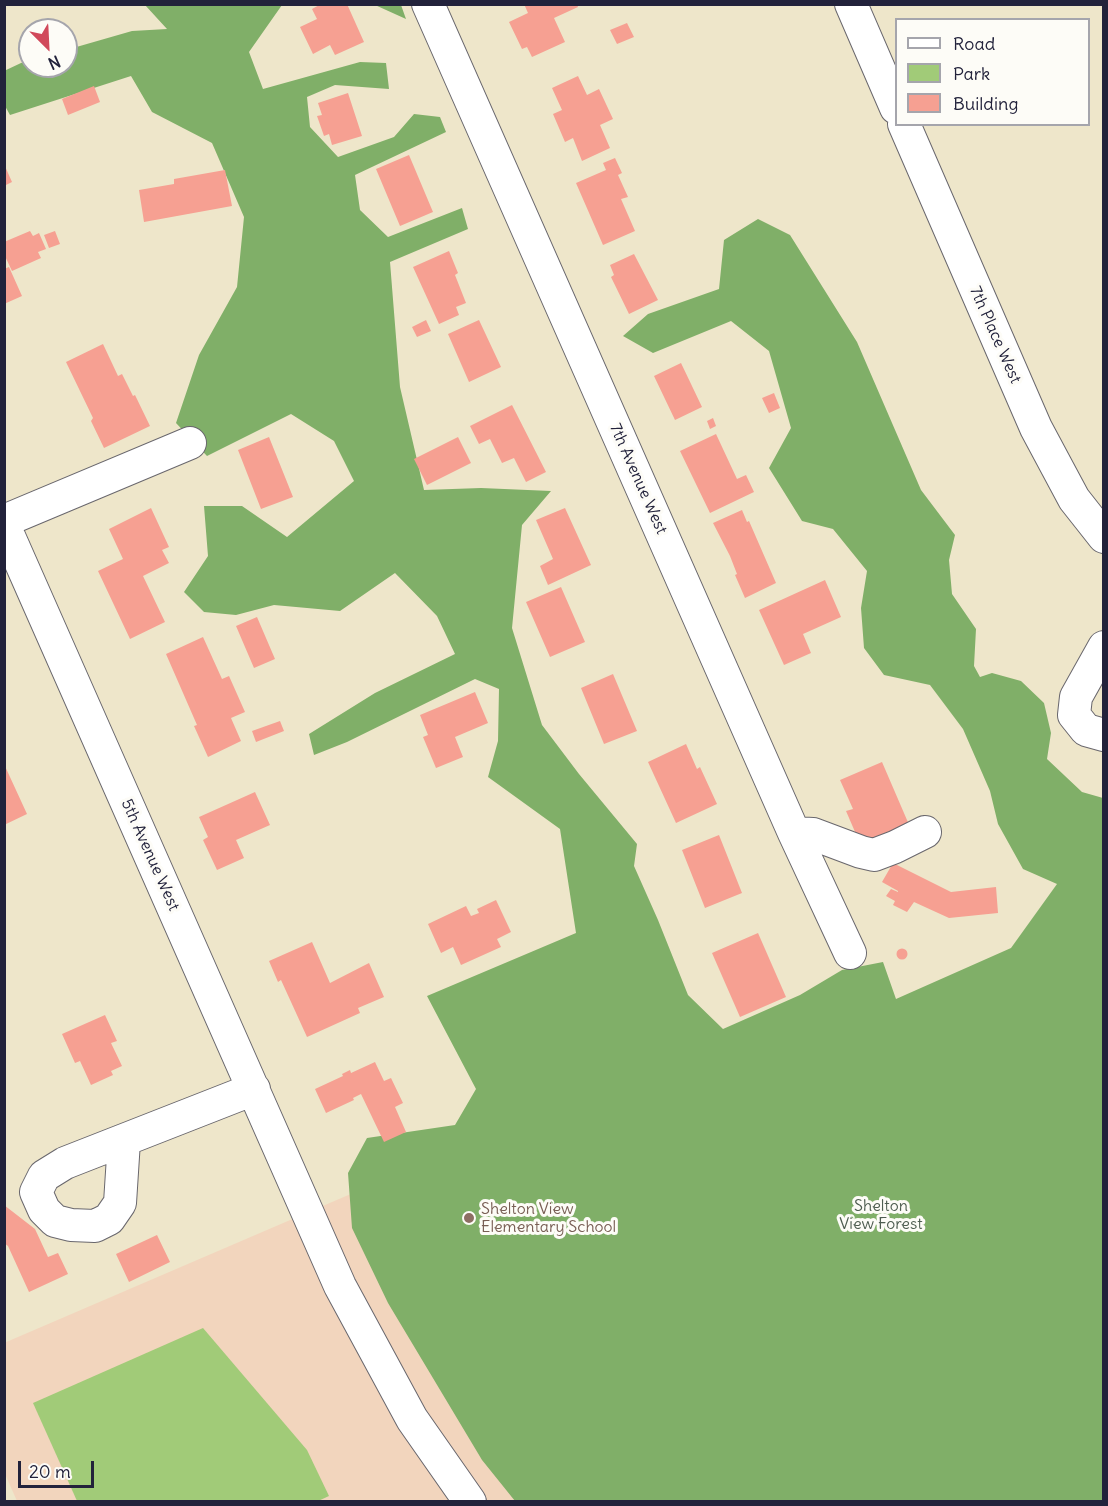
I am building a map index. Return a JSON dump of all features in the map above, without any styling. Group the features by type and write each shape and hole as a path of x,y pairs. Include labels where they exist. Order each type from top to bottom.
{"street":[{"name":"7th Avenue West","path":"428,4 794,833 850,953"},
{"path":"851,4 895,103"},
{"name":"7th Place West","path":"905,126 1036,428 1074,499 1104,537"},
{"path":"4,523 190,443"},
{"name":"5th Avenue West","path":"4,523 340,1286 412,1419 470,1502"},
{"path":"1104,647 1076,697 1074,715 1086,730 1104,735"},
{"path":"794,833 813,834 874,855 895,848 925,832"},
{"path":"124,1141 254,1089"}],"shaded area":[{"name":"Shelton View Elementary School","path":"588,1092 762,1501 17,1501 5,1474 4,1343"}],"green space":[{"name":"Shelton View Forest","path":"145,5 282,5 249,52 263,89 360,62 386,63 389,89 335,85 307,97 310,127 338,157 394,137 414,114 440,117 446,132 355,175 360,210 388,237 462,208 468,229 390,262 400,387 424,490 481,488 551,491 522,525 512,628 542,725 637,844 634,866 688,995 723,1029 800,995 842,970 883,962 896,999 1011,948 1057,884 1023,869 998,824 990,791 963,729 930,685 884,675 864,648 861,608 867,571 833,529 802,521 769,468 791,428 769,351 731,321 653,353 623,336 648,314 719,289 724,240 758,219 790,235 857,342 921,490 955,535 949,560 952,594 976,629 974,666 980,677 992,673 1021,681 1044,703 1051,733 1047,759 1082,792 1103,798 1103,1501 515,1501 482,1460 388,1303 352,1228 348,1173 367,1138 455,1125 476,1089 427,996 576,933 560,829 488,777 498,741 499,689 475,679 347,742 314,755 309,734 375,693 455,654 437,616 395,573 340,611 274,605 236,615 204,612 184,592 208,556 204,506 242,506 287,537 354,481 334,441 291,414 207,456 176,423 199,355 237,287 244,217 212,143 152,112 131,76 10,115 5,106 4,71 18,64 18,78 78,78 78,47 132,31 167,29"},
{"path":"375,5 401,5 406,19"},
{"path":"203,1328 307,1450 329,1496 316,1502 77,1501 33,1403"}],"building":[{"path":"321,4 347,4 364,42 335,55 330,45 313,54 300,27 317,19 312,9"},
{"path":"524,4 577,4 578,7 554,18 565,42 532,57 527,47 522,49 509,22 528,13"},
{"path":"627,23 634,37 617,44 610,30"},
{"path":"578,76 587,95 599,89 613,119 600,125 610,148 582,161 573,138 565,142 553,114 562,110 552,88"},
{"path":"94,86 100,102 68,115 62,99"},
{"path":"348,93 362,136 332,145 329,134 324,136 317,116 322,115 318,103"},
{"path":"409,155 433,212 400,226 376,169"},
{"path":"615,158 622,173 618,175 628,197 621,199 635,231 603,245 576,183 606,170 603,163"},
{"path":"4,164 12,182 4,186"},
{"path":"225,170 232,206 144,222 139,190 174,184 174,179"},
{"path":"30,231 33,236 39,233 46,249 38,252 41,258 12,271 4,254 4,242"},
{"path":"55,231 60,244 49,248 44,235"},
{"path":"449,251 466,303 456,307 459,315 439,324 413,267"},
{"path":"634,254 658,300 629,314 611,277 614,275 610,265"},
{"path":"9,267 22,296 4,304 4,269"},
{"path":"426,320 431,331 417,337 412,327"},
{"path":"479,320 501,367 469,382 448,334"},
{"path":"103,344 118,376 122,374 150,426 104,448 91,421 93,418 66,362"},
{"path":"681,363 702,407 675,420 654,376"},
{"path":"774,393 780,408 769,413 762,398"},
{"path":"512,405 546,472 526,482 514,458 502,463 490,439 479,444 470,426"},
{"path":"713,418 716,426 710,429 707,421"},
{"path":"716,434 737,479 746,475 754,492 710,513 680,451"},
{"path":"269,437 293,497 261,509 238,450"},
{"path":"458,437 471,463 427,485 414,459"},
{"path":"151,508 169,547 162,550 169,563 143,576 165,622 130,639 98,571 123,559 109,529"},
{"path":"565,508 591,565 548,585 540,566 553,559 536,520"},
{"path":"742,510 776,583 745,598 730,556 713,523"},
{"path":"825,580 841,617 803,634 811,653 784,665 759,610"},
{"path":"561,587 585,642 550,657 526,602"},
{"path":"257,617 275,659 254,668 236,626"},
{"path":"203,637 222,679 229,676 245,712 231,718 241,741 208,757 194,726 197,725 166,654"},
{"path":"613,674 637,731 604,744 581,688"},
{"path":"475,692 488,723 455,737 463,757 436,768 423,737 428,735 420,715"},
{"path":"280,721 284,731 256,742 252,731"},
{"path":"686,744 697,769 700,767 717,804 676,823 648,762"},
{"path":"882,762 910,827 862,848 846,811 853,809 840,780"},
{"path":"4,764 27,814 4,825"},
{"path":"255,792 270,825 236,840 244,858 217,870 203,840 208,837 199,817"},
{"path":"719,835 742,893 705,908 682,850"},
{"path":"893,863 951,892 996,887 998,913 949,918 914,902 907,912 893,905 895,901 886,896 891,889 898,891 882,882"},
{"path":"496,900 511,932 497,939 501,947 461,965 453,947 441,953 428,924 466,906 471,916 479,913 477,909"},
{"path":"758,933 786,997 740,1017 712,953"},
{"path":"312,942 330,983 369,963 384,997 358,1008 360,1013 307,1037 281,980 278,982 269,961"},
{"path":"902,949 906,950 906,958 902,959 898,958 897,954 898,950"},
{"path":"105,1015 117,1041 111,1043 122,1066 111,1071 113,1075 91,1085 80,1061 75,1063 62,1034"},
{"path":"375,1062 384,1081 391,1078 403,1103 395,1107 406,1132 384,1142 361,1094 353,1098 354,1100 326,1113 315,1089 343,1076 342,1074 350,1070 351,1073"},
{"path":"4,1205 35,1229 48,1257 58,1253 68,1274 29,1292 8,1246 4,1243"},
{"path":"157,1235 170,1262 129,1282 116,1254"}],"place":[{"name":"Shelton View Elementary School","path":"469,1218"}]}
